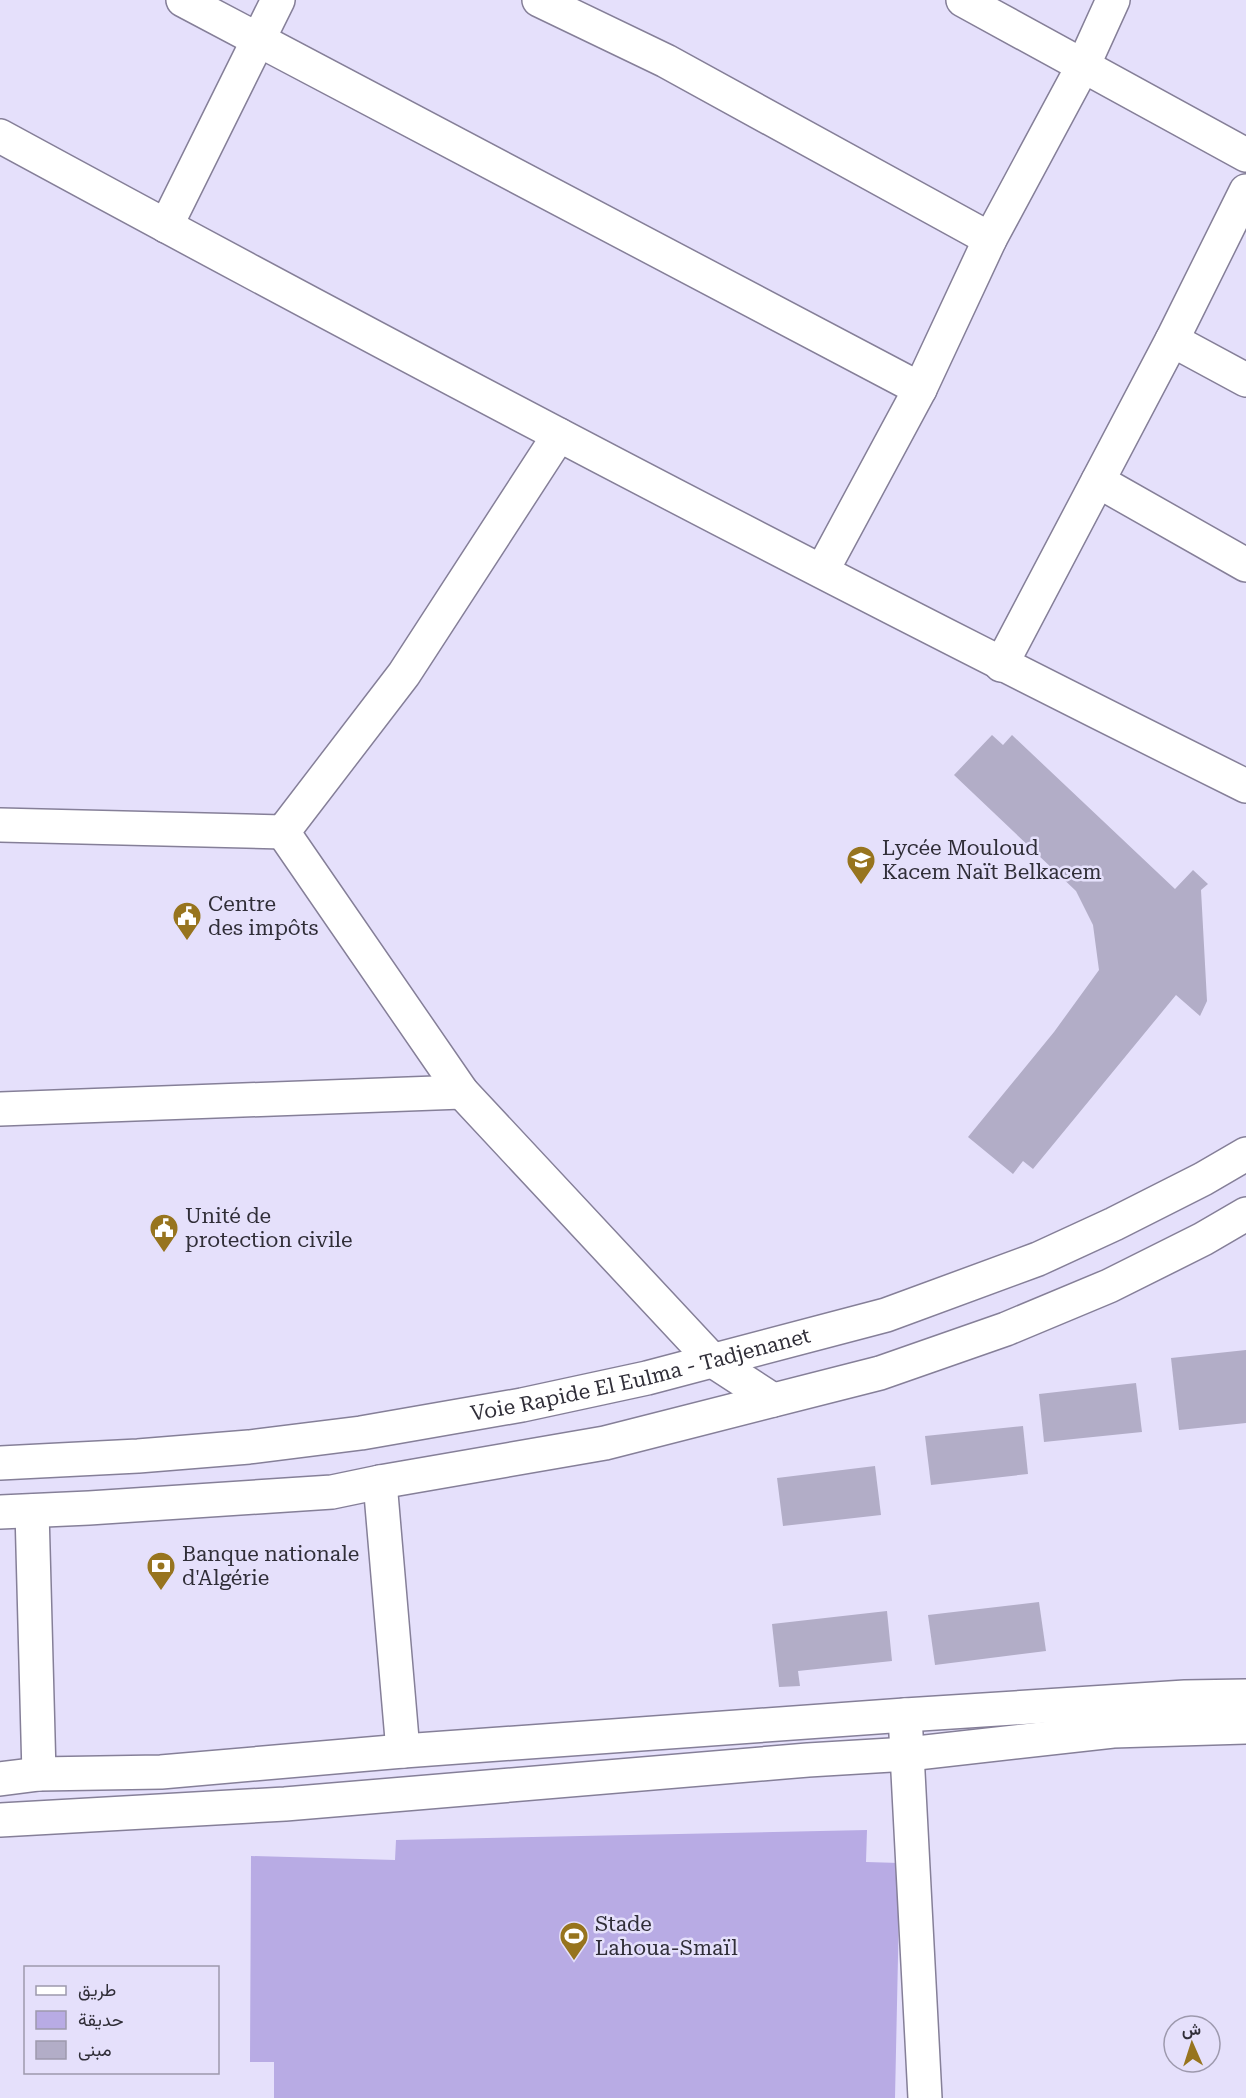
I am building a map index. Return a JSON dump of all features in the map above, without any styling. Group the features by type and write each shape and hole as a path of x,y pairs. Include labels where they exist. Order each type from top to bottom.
{"main road":[{"path":"183,0 920,389"},
{"path":"166,226 278,0"},
{"path":"539,0 666,61 990,239"},
{"path":"963,0 1246,155"},
{"path":"822,571 920,389 990,239 1083,66 1113,0"},
{"path":"0,136 560,435 1001,665 1246,786"},
{"path":"1001,665 1172,340 1246,191"},
{"path":"1172,340 1246,380"},
{"path":"283,832 405,674 560,435"},
{"path":"1098,481 1246,565"},
{"path":"0,825 283,832"},
{"path":"283,832 462,1092 713,1361 773,1400"},
{"path":"0,1109 462,1092"},
{"name":"Voie Rapide El Eulma - Tadjenanet","path":"0,1463 138,1456 249,1447 362,1433 522,1405 713,1361 886,1315 1038,1259 1114,1224 1246,1154"},
{"path":"0,1512 332,1492 605,1443 880,1373 1006,1329 1109,1286 1203,1239 1246,1214"},
{"path":"380,1482 402,1751"},
{"path":"32,1511 39,1774"},
{"path":"0,1779 39,1774 161,1772 402,1751 905,1715 1246,1696"},
{"path":"905,1715 925,2098"},
{"path":"0,1820 249,1806 808,1760 908,1754 1113,1731 1246,1727"},
{"path":"246,1766 249,1806"}],"green space":[{"name":"Stade Lahoua-Smaïl","path":"867,1830 866,1862 900,1863 895,2098 274,2098 274,2062 250,2062 251,1856 395,1860 396,1840"}],"building":[{"path":"992,735 1003,745 1012,735 1175,889 1193,870 1208,884 1201,890 1207,1001 1200,1016 1176,995 1033,1169 1023,1161 1013,1174 968,1137 1054,1032 1099,970 1093,925 1076,891 954,775"},
{"path":"1246,1350 1246,1423 1179,1430 1171,1358"},
{"path":"1136,1383 1142,1432 1044,1442 1039,1394"},
{"path":"1023,1426 1028,1474 931,1485 925,1436"},
{"path":"875,1466 881,1515 783,1526 777,1478"},
{"path":"1039,1602 1046,1651 935,1665 928,1615"},
{"path":"887,1611 892,1661 798,1671 800,1686 779,1687 772,1624"}],"place":[{"name":"Lycée Mouloud Kacem Naït Belkacem","path":"861,886"},
{"name":"Centre des impôts","path":"187,942"},
{"name":"Unité de protection civile","path":"164,1254"},
{"name":"Banque nationale d'Algérie","path":"161,1592"},
{"name":"Stade Lahoua-Smaïl","path":"574,1962"}]}
